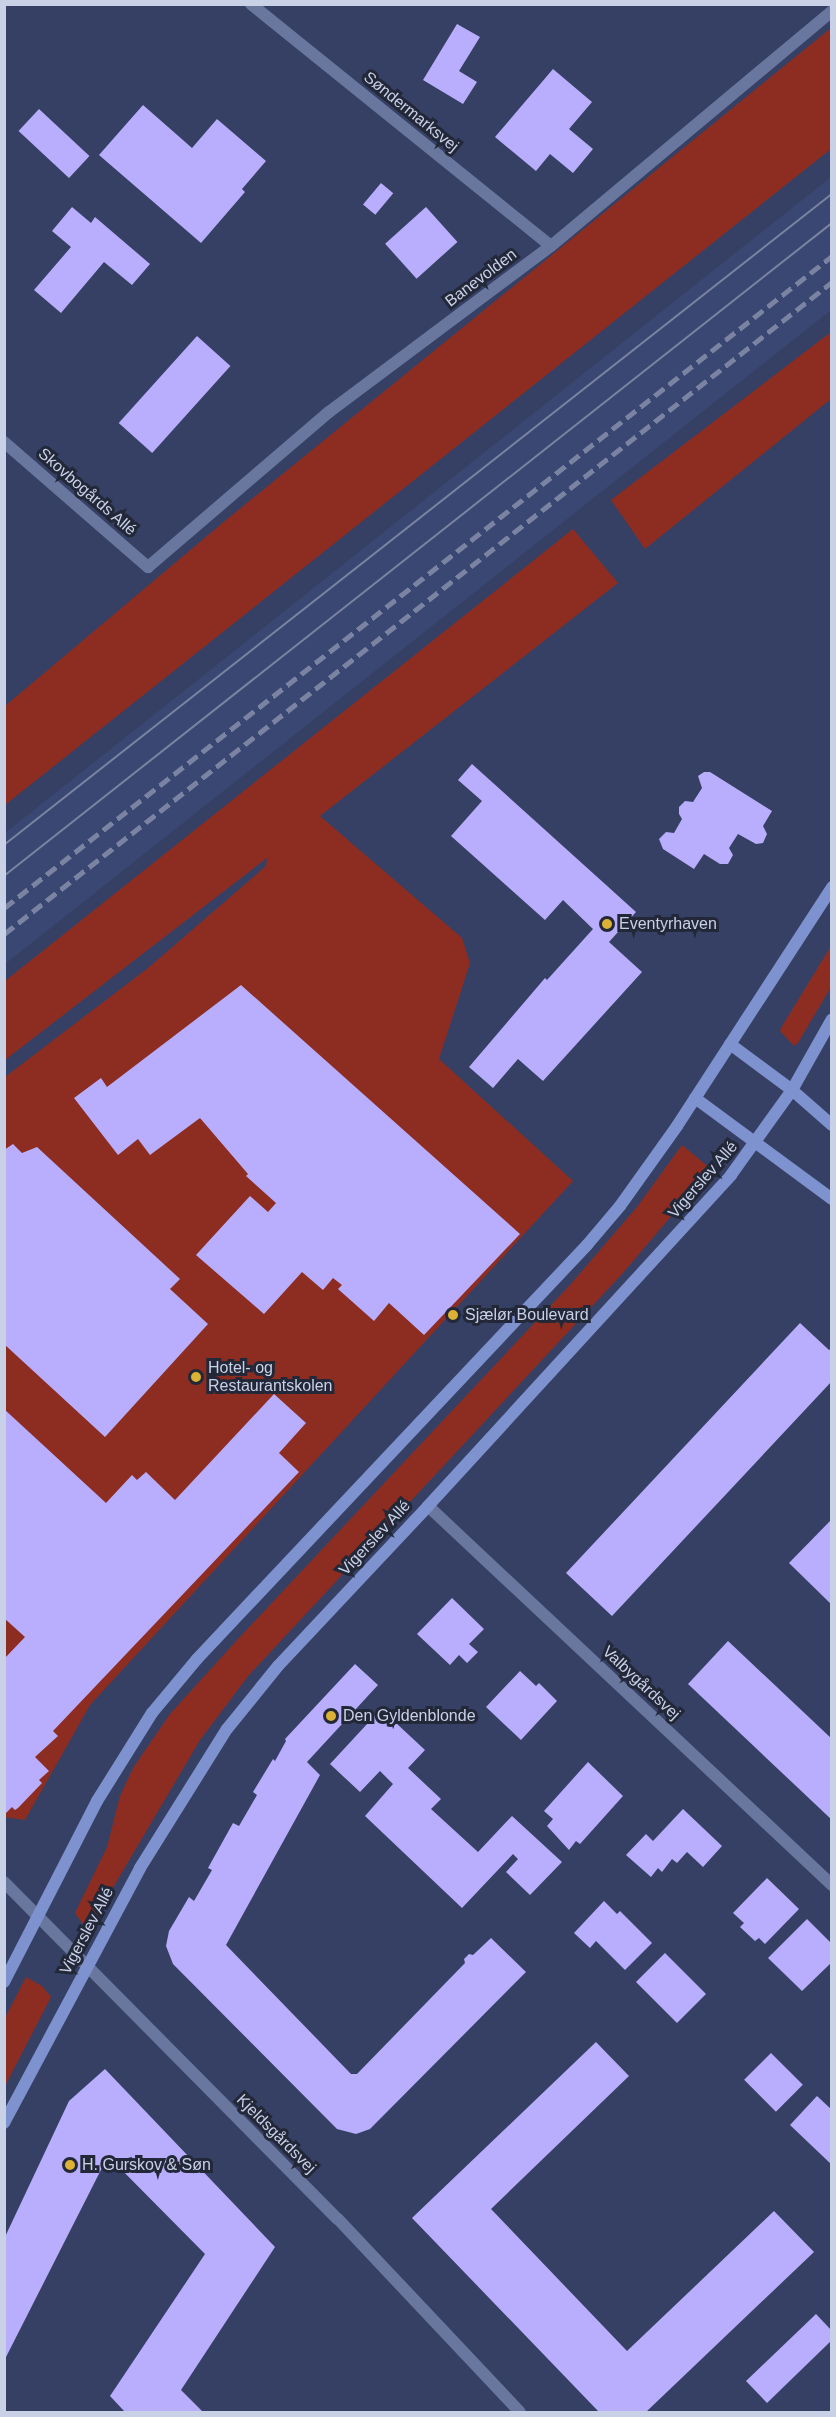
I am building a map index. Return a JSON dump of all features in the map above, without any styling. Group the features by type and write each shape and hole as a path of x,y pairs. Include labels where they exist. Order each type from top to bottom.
{"street":[{"name":"Søndermarksvej","path":"250,4 551,246"},
{"name":"Banevolden","path":"148,567 329,412 551,246 831,11"},
{"name":"Skovbogårds Allé","path":"4,442 148,567"},
{"path":"4,1982 115,1769 169,1692 587,1245 639,1180 695,1098 831,887"},
{"name":"Vigerslev Allé","path":"4,2123 87,1965 166,1825 232,1722 278,1666 688,1223 755,1143 792,1090 831,1019"},
{"path":"730,1044 792,1090 831,1125"},
{"path":"695,1098 831,1199"},
{"name":"Valbygårdsvej","path":"428,1506 831,1885"},
{"name":"Kjeldsgårdsvej","path":"4,1882 338,2219 520,2412"}],"shaded area":[{"path":"831,28 831,149 5,805 5,706 226,520"},
{"path":"831,177 831,310 5,964 5,833"},
{"path":"831,332 831,399 645,549 611,500"},
{"name":"Hotel- og Restaurantskolen","path":"573,529 618,583 320,816 462,938 470,963 439,1059 573,1181 90,1705 25,1820 4,1817 5,1077 148,968 266,866 267,858 5,1060 5,981"},
{"path":"831,946 831,987 794,1046 780,1031 781,1028"},
{"path":"682,1145 711,1169 623,1273 249,1675 200,1740 91,1925 85,1927 75,1913 107,1847 120,1796 133,1768 170,1714 570,1285 637,1207"},
{"path":"26,1977 42,1986 51,1997 5,2086 5,2018"}],"building":[{"path":"457,24 480,37 459,71 477,82 463,104 423,80"},
{"path":"553,69 592,102 569,129 593,149 573,173 550,154 536,171 495,137"},
{"path":"143,105 192,148 217,119 266,161 242,189 245,192 201,243 99,155"},
{"path":"39,109 89,156 69,178 19,131"},
{"path":"381,183 393,193 375,215 363,204"},
{"path":"72,207 91,223 95,217 150,264 132,285 104,262 61,313 34,290 71,247 52,231"},
{"path":"426,207 457,242 417,279 385,244"},
{"path":"197,336 230,366 152,453 119,423"},
{"name":"Eventyrhaven","path":"472,764 636,912 609,942 642,972 543,1081 518,1059 493,1088 469,1067 545,978 547,980 593,929 563,900 545,920 451,836 482,801 458,780"},
{"path":"704,772 710,772 772,811 763,826 767,834 763,843 756,844 738,834 729,848 733,855 728,864 720,864 704,854 694,869 663,849 659,839 666,832 674,833 682,819 679,807 685,801 693,802 702,788 698,776"},
{"path":"241,985 520,1234 424,1335 389,1303 374,1321 338,1289 342,1285 333,1278 323,1290 302,1272 264,1314 196,1255 250,1196 268,1212 276,1203 246,1176 248,1174 200,1118 150,1155 138,1139 118,1155 74,1098 101,1078 107,1087"},
{"path":"13,1144 22,1153 37,1147 180,1279 170,1289 208,1324 105,1437 4,1344 4,1150"},
{"path":"800,1323 829,1350 832,1348 832,1381 612,1616 566,1573"},
{"path":"274,1394 306,1423 279,1453 299,1472 53,1731 58,1736 35,1757 49,1771 39,1780 42,1783 18,1808 15,1810 12,1807 4,1815 4,1659 25,1637 4,1618 4,1409 106,1503 132,1475 137,1480 146,1472 175,1500"},
{"path":"832,1519 832,1605 789,1563"},
{"path":"452,1598 484,1629 469,1644 478,1652 467,1663 459,1655 450,1665 417,1634"},
{"path":"728,1641 832,1739 832,1820 688,1684"},
{"path":"355,1664 378,1685 307,1762 320,1775 226,1945 351,2074 357,2074 465,1963 464,1959 469,1954 473,1955 491,1938 526,1972 370,2129 356,2134 337,2129 173,1964 166,1946 169,1931 189,1897 194,1901 212,1870 208,1868 233,1823 239,1826 257,1795 253,1792 273,1759 275,1761 285,1739"},
{"path":"520,1671 536,1686 539,1683 557,1701 521,1740 486,1707"},
{"path":"381,1709 425,1750 408,1768 441,1799 431,1809 478,1852 512,1816 562,1862 530,1895 506,1872 518,1859 513,1854 462,1908 365,1816 393,1784 380,1771 360,1792 330,1764"},
{"path":"588,1762 623,1796 580,1844 576,1841 569,1850 547,1826 553,1819 544,1811"},
{"path":"683,1809 722,1846 703,1867 687,1852 677,1863 672,1859 662,1872 658,1868 651,1877 626,1855 646,1834 653,1841"},
{"path":"767,1878 799,1909 765,1944 759,1938 755,1941 740,1927 744,1923 733,1913"},
{"path":"604,1901 617,1914 620,1911 652,1943 625,1970 596,1941 590,1948 574,1933"},
{"path":"807,1919 832,1944 832,1962 802,1991 768,1958"},
{"path":"665,1953 706,1994 677,2023 636,1982"},
{"path":"596,2042 629,2076 491,2209 627,2351 774,2211 814,2252 646,2412 599,2412 412,2218"},
{"path":"771,2053 803,2085 776,2112 744,2080"},
{"path":"105,2069 275,2247 181,2390 203,2412 125,2412 110,2396 205,2254 108,2156 4,2361 4,2239 69,2101"},
{"path":"817,2096 832,2110 832,2165 790,2125"},
{"path":"816,2314 832,2331 832,2340 767,2403 746,2381"}],"tram line":[{"path":"4,845 832,194"},
{"path":"4,876 832,223"}],"railway":[{"path":"4,908 832,256"},
{"path":"4,934 832,282"}],"place":[{"name":"Eventyrhaven","path":"607,924"},
{"name":"Sjælør Boulevard","path":"453,1315"},
{"name":"Hotel- og Restaurantskolen","path":"196,1377"},
{"name":"Den Gyldenblonde","path":"331,1716"},
{"name":"H. Gurskov & Søn","path":"70,2165"}]}
